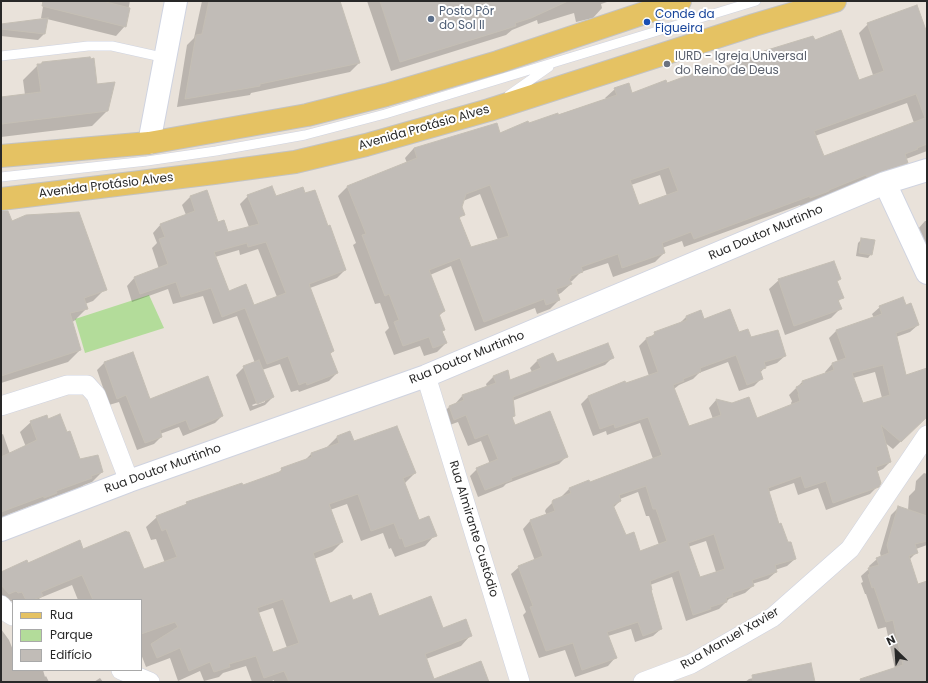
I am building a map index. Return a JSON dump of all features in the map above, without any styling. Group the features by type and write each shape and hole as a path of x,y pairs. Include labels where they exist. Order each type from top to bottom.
{"main road":[{"path":"1,156 149,143 307,115 386,95 498,62 680,1"},
{"name":"Avenida Protásio Alves","path":"1,199 295,162 366,145 489,110 754,25 835,1"}],"street":[{"path":"149,143 176,1"},
{"name":"Rua Doutor Murtinho","path":"1,530 129,481 426,376 886,183 927,170"},
{"path":"886,183 927,273"},
{"name":"Rua Almirante Custódio","path":"426,376 520,682"},
{"path":"1,406 67,385 87,385 96,395 129,481"},
{"name":"Rua Manuel Xavier","path":"643,682 691,664 773,617 850,549 927,435"},
{"path":"1,605 12,615"},
{"path":"123,671 150,682"}],"lane":[{"path":"1,177 147,161 278,140 385,114 756,1"},
{"path":"1,56 88,46 112,46 166,58"},
{"path":"498,62 555,62"},
{"path":"489,110 555,62"}],"green space":[{"path":"149,295 164,328 85,353 75,319"}],"building":[{"path":"43,1 102,1 130,8 126,27 42,6"},
{"path":"209,1 340,1 360,63 260,84 260,86 185,99 196,35 202,34"},
{"name":"Posto Pôr do Sol II","path":"380,1 568,1 531,18 515,23 516,26 400,62"},
{"path":"917,5 927,33 927,144 905,154 908,163 867,177 866,175 829,191 810,198 810,196 694,239 691,232 662,243 665,253 622,268 618,254 581,267 583,272 571,276 569,279 572,284 556,289 560,300 546,305 544,299 484,322 460,258 429,270 445,311 439,314 445,330 442,331 447,343 433,348 429,337 403,346 394,322 399,320 389,294 385,296 362,235 366,234 347,186 417,158 414,148 497,123 500,133 528,121 529,123 558,113 558,115 617,95 614,88 629,83 632,93 666,80 667,83 714,66 715,70 764,53 764,51 813,36 815,40 841,30 859,80 884,71 867,23","holes":["916,94 925,118 824,156 814,131","669,167 678,191 639,205 630,180","490,185 509,236 471,247 459,217 465,215 462,207 466,194"]},
{"path":"48,18 45,34 1,29 1,24"},
{"path":"90,57 91,59 94,58 97,84 115,82 108,111 1,124 1,97 41,92 37,64 42,64 42,62"},
{"path":"272,186 276,196 303,187 305,193 315,190 328,226 330,225 346,270 309,284 334,351 330,353 338,373 307,385 306,382 299,385 288,356 267,364 245,308 222,317 211,288 181,297 176,282 140,294 134,277 168,264 159,239 165,237 160,224 195,211 190,196 207,190 218,222 224,220 228,232 259,224 247,195","holes":["266,242 286,293 254,305 246,284 229,291 214,252 247,243 248,247"]},
{"path":"1,211 8,211 12,221 26,215 79,212 107,290 84,298 88,309 70,313 81,350 1,376"},
{"path":"861,238 875,240 872,255 859,253"},
{"path":"834,261 841,279 837,281 844,298 838,300 842,309 794,326 778,279"},
{"path":"903,297 906,305 911,303 919,325 896,333 906,375 927,368 927,417 901,442 881,425 891,462 876,467 881,483 879,487 833,503 826,481 805,488 801,476 768,488 779,524 781,523 788,542 791,542 796,559 775,565 777,572 752,580 754,586 732,593 733,596 726,598 727,602 710,607 711,609 693,615 679,570 650,581 651,590 662,629 643,636 638,622 607,632 617,658 582,670 573,643 546,651 530,607 533,606 518,566 543,556 530,520 555,511 552,502 553,500 571,493 569,488 589,480 590,482 662,455 648,417 615,428 614,424 600,429 588,396 625,381 626,383 658,372 646,338 655,335 654,332 687,320 686,316 701,310 704,319 730,309 739,332 748,329 751,337 778,330 786,356 764,362 766,368 760,370 763,379 747,385 736,355 700,368 701,372 683,379 684,381 673,385 689,426 721,415 716,399 732,403 749,397 757,418 800,401 796,387 803,384 802,381 834,370 832,363 846,358 836,330 882,314 879,306","holes":["883,365 890,395 863,403 852,373","646,486 653,509 656,509 667,541 640,551 634,532 626,535 613,505 621,501 619,495","714,534 725,569 700,577 688,543"]},
{"path":"608,343 614,358 513,397 515,416 512,417 515,425 550,411 568,457 511,478 512,480 485,490 476,468 498,459 488,434 475,439 466,415 454,420 449,406 464,400 462,395 496,383 493,376 508,370 510,380 541,368 537,360 553,353 557,362"},
{"path":"133,352 150,399 208,376 223,416 190,430 186,420 160,430 162,437 145,443 126,395 117,399 104,362"},
{"path":"259,360 274,397 257,404 243,366"},
{"path":"60,414 67,432 70,431 80,459 98,455 103,472 91,476 92,478 56,491 57,493 44,498 44,496 1,512 1,457 37,440 30,421 47,415 48,419"},
{"path":"397,426 416,473 403,478 419,520 429,516 437,536 405,547 402,538 400,539 394,523 371,531 358,494 329,504 343,542 313,553 330,603 351,595 353,600 371,593 379,616 431,596 443,628 466,619 472,636 425,654 434,679 481,661 489,682 289,682 284,671 264,678 256,656 229,664 230,667 214,672 210,662 189,671 180,648 157,658 151,644 178,627 175,622 142,634 142,599 93,599 82,575 41,592 43,596 36,599 26,599 22,592 18,593 16,591 9,594 1,585 1,572 27,560 28,563 80,540 83,549 126,531 129,532 144,569 177,557 166,529 162,531 156,516 187,504 186,502 242,483 243,485 282,471 281,468 312,457 311,453 339,443 337,436 350,431 354,441","holes":["283,599 299,643 273,652 257,608"]},
{"path":"898,506 927,516 927,541 915,544 918,553 909,556 918,584 927,581 927,682 861,682 860,679 903,665 893,620 886,622 874,587 872,588 868,575 870,574 868,568 879,565 876,558 889,553 887,545"},
{"path":"811,663 815,682 753,682 752,675"}],"place":[{"name":"Posto Pôr do Sol II","path":"431,19"},
{"name":"Conde da Figueira","path":"647,22"},
{"name":"IURD - Igreja Universal do Reino de Deus","path":"667,64"}]}
